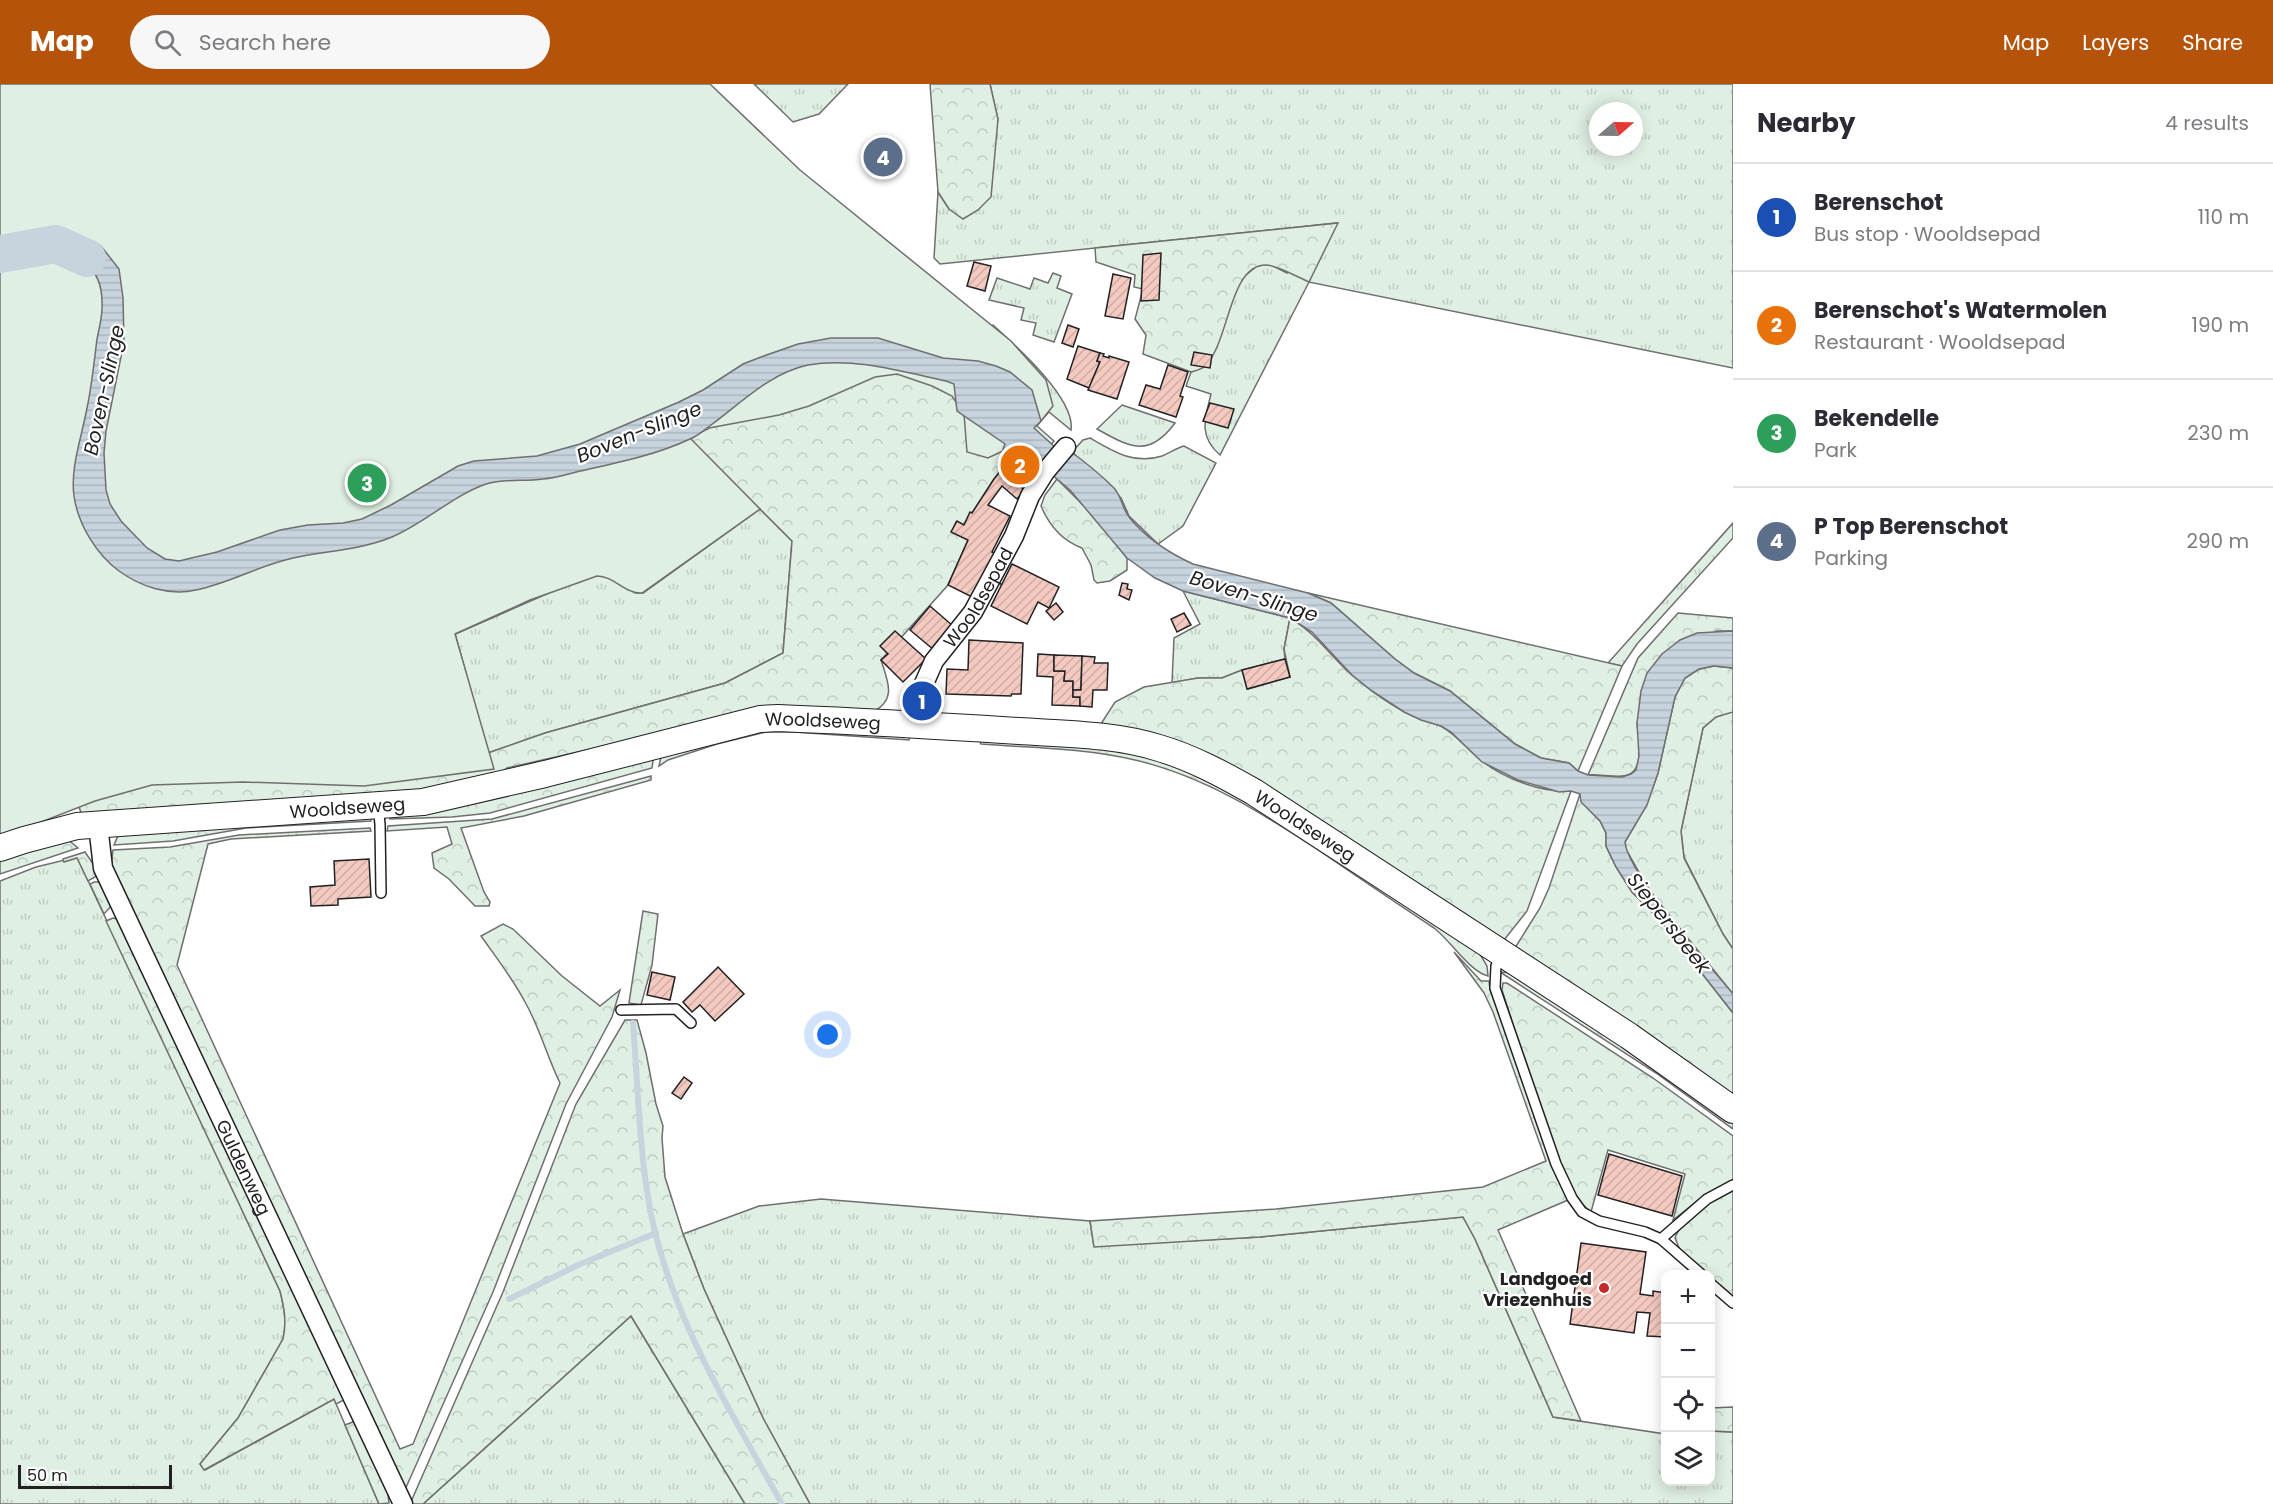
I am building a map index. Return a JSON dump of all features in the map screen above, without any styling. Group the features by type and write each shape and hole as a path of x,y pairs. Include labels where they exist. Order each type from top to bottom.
{"main road":[{"name":"Wooldseweg","path":"0,848 77,826 378,806 448,797 760,719 916,724 1111,737 1158,747 1182,755 1214,769 1254,792 1629,1036 1733,1110"}],"street":[{"name":"Wooldsepad","path":"916,724 919,695 934,661 974,612 1014,536 1030,496 1045,472 1066,447"},
{"name":"Guldenweg","path":"98,825 104,868 403,1504"}],"lane":[{"path":"378,806 381,893"},
{"path":"1503,955 1496,966 1495,988 1556,1164 1572,1198 1582,1212 1599,1221 1645,1232 1661,1239 1695,1270"},
{"path":"621,1010 676,1009 691,1023"},
{"path":"1661,1239 1707,1199 1733,1185"},
{"path":"1715,1287 1733,1303"}],"green space":[{"path":"0,84 710,84 800,170 1011,341 1046,380 1053,406 1037,426 1054,441 1042,455 1024,436 1005,450 988,458 967,452 964,414 952,396 932,386 897,374 875,377 809,406 779,415 709,428 690,438 760,509 642,593 630,591 609,579 597,576 530,600 455,634 494,769 364,786 243,782 152,785 95,801 0,838"},
{"path":"754,84 848,84 819,114 793,122"},
{"path":"930,84 990,84 998,119 991,197 978,210 963,219 949,209 938,192"},
{"path":"990,84 1733,84 1733,368 1309,282 1220,455 1208,441 1206,434 1205,419 1211,394 1186,386 1191,372 1204,367 1241,279 1257,266 1269,264 1287,273 1337,223 940,264 934,258 938,192 949,209 998,120"},
{"path":"1338,223 1309,282 1271,266 1253,268 1237,291 1213,356 1204,367 1191,372 1143,354 1146,335 1135,319 1143,289 1134,287 1135,275 1096,262 1095,248"},
{"path":"1053,273 1061,276 1057,288 1072,294 1054,342 1033,335 1036,323 1021,320 1024,308 989,300 997,278 1030,289 1034,278 1048,283"},
{"path":"993,325 1029,359 1054,388 1070,417 1071,430 1049,412 1041,421 959,360"},
{"path":"831,364 945,381 975,424 1013,456 994,479 964,525 956,522 952,532 968,540 948,585 881,660 889,689 888,696 881,707 873,712 772,708 507,768 495,777 422,793 83,818 79,807 658,450 692,438 727,414","holes":["760,509 792,541 783,653 725,683 545,733 488,753 455,634 576,581 599,575 608,577 635,593 643,593"]},
{"path":"1122,405 1175,423 1157,441 1148,445 1130,445 1097,429"},
{"path":"1090,438 1115,452 1133,458 1162,456 1184,446 1216,463 1183,526 1158,544 1129,516 1121,498 1072,452 1083,440"},
{"path":"1057,479 1088,510 1127,558 1127,570 1110,581 1097,583 1094,580 1091,565 1082,548 1063,537 1044,513 1041,506 1045,495"},
{"path":"760,509 792,541 783,653 725,683 545,733 488,753 455,634 576,581 599,575 643,593"},
{"path":"1733,523 1733,538 1637,644 1622,666 1608,663"},
{"path":"1183,591 1290,618 1284,649 1285,659 1242,670 1222,678 1198,678 1172,683 1174,638 1200,624"},
{"path":"1308,593 1622,666 1578,771 1569,763 1541,758 1515,744 1450,691 1414,673 1395,659 1331,603"},
{"path":"1678,613 1733,618 1733,631 1716,631 1637,723 1639,756 1635,770 1622,776 1588,775 1638,658"},
{"path":"1290,618 1316,638 1353,676 1386,701 1405,712 1444,728 1491,768 1524,784 1548,790 1571,791 1527,911 1504,940 1281,799 1099,727 1115,702 1144,687 1198,678 1222,678 1242,670 1248,689 1290,677 1284,649"},
{"path":"1714,666 1733,668 1733,712 1716,717 1703,728 1681,831 1684,858 1733,949 1733,994 1649,890 1626,849 1625,842 1647,804 1658,773 1675,697 1685,678 1699,669"},
{"path":"1733,712 1733,949 1684,857 1681,831 1703,728 1716,717"},
{"path":"769,726 910,735 909,740 766,732 717,744 668,760 659,766 662,752"},
{"path":"978,737 1137,752 1208,778 1477,949 1487,966 1488,976 1467,962 1434,928 1277,823 1209,786 1135,760 1078,751 981,744"},
{"path":"654,754 652,768 490,813 390,819 390,815"},
{"path":"651,776 651,780 524,816 461,828 484,892 490,902 489,906 475,906 449,879 434,868 432,853 452,844 447,827 387,831 388,826 492,819"},
{"path":"1580,794 1582,802 1600,821 1606,833 1606,846 1632,892 1661,921 1733,1013 1733,1100 1513,951 1540,908 1549,888"},
{"path":"371,818 371,821 246,828 173,841 114,845 120,831"},
{"path":"370,828 371,831 231,839 208,844 177,965 400,1449 413,1444 560,1083 525,1002 481,936 503,924 513,929 562,976 600,1006 620,990 612,1017 566,1104 493,1292 404,1492 111,866 113,850 170,847 239,835"},
{"path":"67,839 78,848 0,874 0,857"},
{"path":"85,852 98,871 95,877 88,881 77,858 64,862 63,859"},
{"path":"77,857 280,1291 283,1303 285,1321 283,1339 238,1418 200,1464 205,1470 334,1399 379,1504 0,1504 0,881 36,867"},
{"path":"100,882 113,904 104,914 90,884"},
{"path":"643,911 658,914 652,965 641,1005 629,1003"},
{"path":"113,918 121,920 348,1398 336,1404 334,1399 204,1470 200,1464 238,1418 283,1339 284,1309 280,1291 106,921"},
{"path":"1454,952 1481,981 1489,981 1568,1200 1498,1230 1581,1421 1553,1417 1475,1239 1463,1217 1260,1237 1094,1247 1090,1221 1276,1209 1483,1187 1546,1161 1493,1012 1484,993"},
{"path":"1500,972 1514,973 1733,1120 1733,1129 1656,1073"},
{"path":"1503,983 1507,983 1653,1078 1733,1136 1733,1181 1705,1195 1673,1220 1685,1174 1608,1150 1591,1212 1573,1192 1560,1165 1502,990"},
{"path":"625,1020 637,1020 663,1126 665,1177 704,1289 763,1418 810,1504 745,1504 631,1316 423,1504 410,1504 503,1292 576,1104"},
{"path":"1733,1190 1733,1297 1715,1281 1715,1270 1702,1270 1680,1250 1675,1238 1684,1224 1709,1204"},
{"path":"821,1199 1090,1221 1094,1246 1260,1237 1463,1217 1475,1239 1553,1417 1661,1433 1661,1486 1715,1486 1715,1431 1733,1432 1733,1504 810,1504 763,1418 704,1289 683,1234 759,1206"},
{"path":"631,1316 745,1504 423,1504"},
{"path":"1733,1407 1733,1432 1715,1431 1715,1408"},
{"path":"358,1420 386,1480 389,1503 379,1504 345,1425"}],"water":[{"path":"65,239 91,242 101,246 119,269 123,298 124,342 106,431 104,453 106,490 110,504 121,521 147,548 165,559 179,561 217,552 280,530 362,519 458,466 474,461 537,456 580,444 679,402 703,390 743,364 798,344 831,338 878,338 943,358 978,361 1010,372 1032,390 1041,421 1034,428 1056,448 1042,463 1022,446 1013,456 1003,449 1005,444 957,411 954,384 946,381 860,364 808,365 794,369 769,382 698,435 664,450 553,478 486,484 462,495 404,531 380,541 355,548 281,561 196,590 176,592 156,589 128,577 103,556 89,538 76,507 73,485 75,463 90,391 102,308 98,280 92,270 84,264 62,259 35,263 40,241"},
{"path":"23,240 19,261 0,264 0,242"},
{"name":"Siepersbeek","path":"1070,451 1114,488 1129,517 1166,550 1193,564 1308,593 1331,603 1395,659 1414,673 1450,691 1515,744 1541,758 1569,763 1578,771 1588,775 1622,777 1636,770 1639,756 1637,723 1641,691 1647,673 1662,654 1680,640 1697,633 1733,631 1733,668 1714,666 1699,669 1685,678 1675,697 1658,773 1647,805 1625,842 1629,856 1654,896 1733,994 1733,1013 1661,921 1632,892 1606,846 1606,833 1600,821 1581,802 1580,794 1571,791 1559,792 1518,780 1482,762 1451,732 1404,712 1372,691 1352,675 1312,632 1290,618 1183,591 1155,578 1127,558 1070,490 1051,474"}],"building":[{"path":"1161,253 1159,300 1141,301 1143,255"},
{"path":"974,262 991,266 985,291 967,286"},
{"path":"1113,274 1131,278 1123,319 1105,316"},
{"path":"1068,325 1079,329 1073,347 1062,343"},
{"path":"1078,346 1100,353 1097,361 1100,362 1089,388 1067,379"},
{"path":"1194,352 1212,355 1210,368 1191,365"},
{"path":"1100,353 1109,358 1109,356 1129,362 1117,399 1088,390 1100,362 1097,361"},
{"path":"1168,365 1188,372 1176,417 1139,405 1146,385 1160,389"},
{"path":"1210,403 1234,409 1228,428 1203,421"},
{"path":"1022,445 1042,463 1022,488 1025,490 1017,499 1002,486 988,505 1010,516 992,552 995,553 974,598 948,585 968,540 951,532 957,521 964,525 970,512 972,513 994,479"},
{"path":"1012,564 1059,587 1049,608 1038,602 1027,624 991,606"},
{"path":"1122,583 1128,584 1127,589 1132,590 1129,600 1119,595"},
{"path":"1056,603 1063,612 1054,620 1046,611"},
{"path":"930,606 953,626 934,650 910,630"},
{"path":"1184,613 1191,625 1177,632 1171,619"},
{"path":"895,631 926,659 903,682 881,660 888,654 880,646"},
{"path":"969,640 1023,643 1021,694 1011,696 946,694 947,669 968,670"},
{"path":"1038,654 1054,655 1054,671 1065,671 1064,681 1073,681 1073,697 1080,697 1080,706 1052,705 1053,677 1037,676"},
{"path":"1054,655 1082,656 1081,690 1073,690 1073,681 1064,681 1065,671 1054,671"},
{"path":"1082,656 1095,657 1094,663 1108,663 1107,690 1093,690 1092,707 1080,706 1080,697 1073,697 1073,690 1081,690"},
{"path":"1285,659 1290,677 1247,689 1242,670"},
{"path":"369,859 371,897 338,899 338,905 311,906 310,887 335,885 334,861"},
{"path":"718,967 744,994 715,1021 700,1005 692,1012 683,1002"},
{"path":"652,972 675,977 670,1000 647,995"},
{"path":"684,1077 692,1083 681,1099 672,1093"},
{"path":"1609,1154 1682,1176 1672,1216 1598,1195"},
{"path":"1581,1243 1646,1252 1640,1294 1653,1296 1653,1291 1661,1292 1661,1337 1647,1336 1650,1313 1637,1312 1634,1333 1570,1324"}],"waterway":[{"name":"Boven-Slinge","path":"0,254 56,244 87,258"},
{"path":"633,1023 644,1167 651,1214 661,1253 673,1291 705,1364 782,1504"},
{"path":"509,1299 578,1265 656,1233"}],"place":[{"name":"P Top Berenschot","path":"883,157"},
{"name":"Berenschot's Watermolen","path":"1020,465"},
{"name":"Bekendelle","path":"367,483"},
{"name":"Berenschot","path":"922,701"},
{"name":"Landgoed Vriezenhuis","path":"1604,1288"}]}
